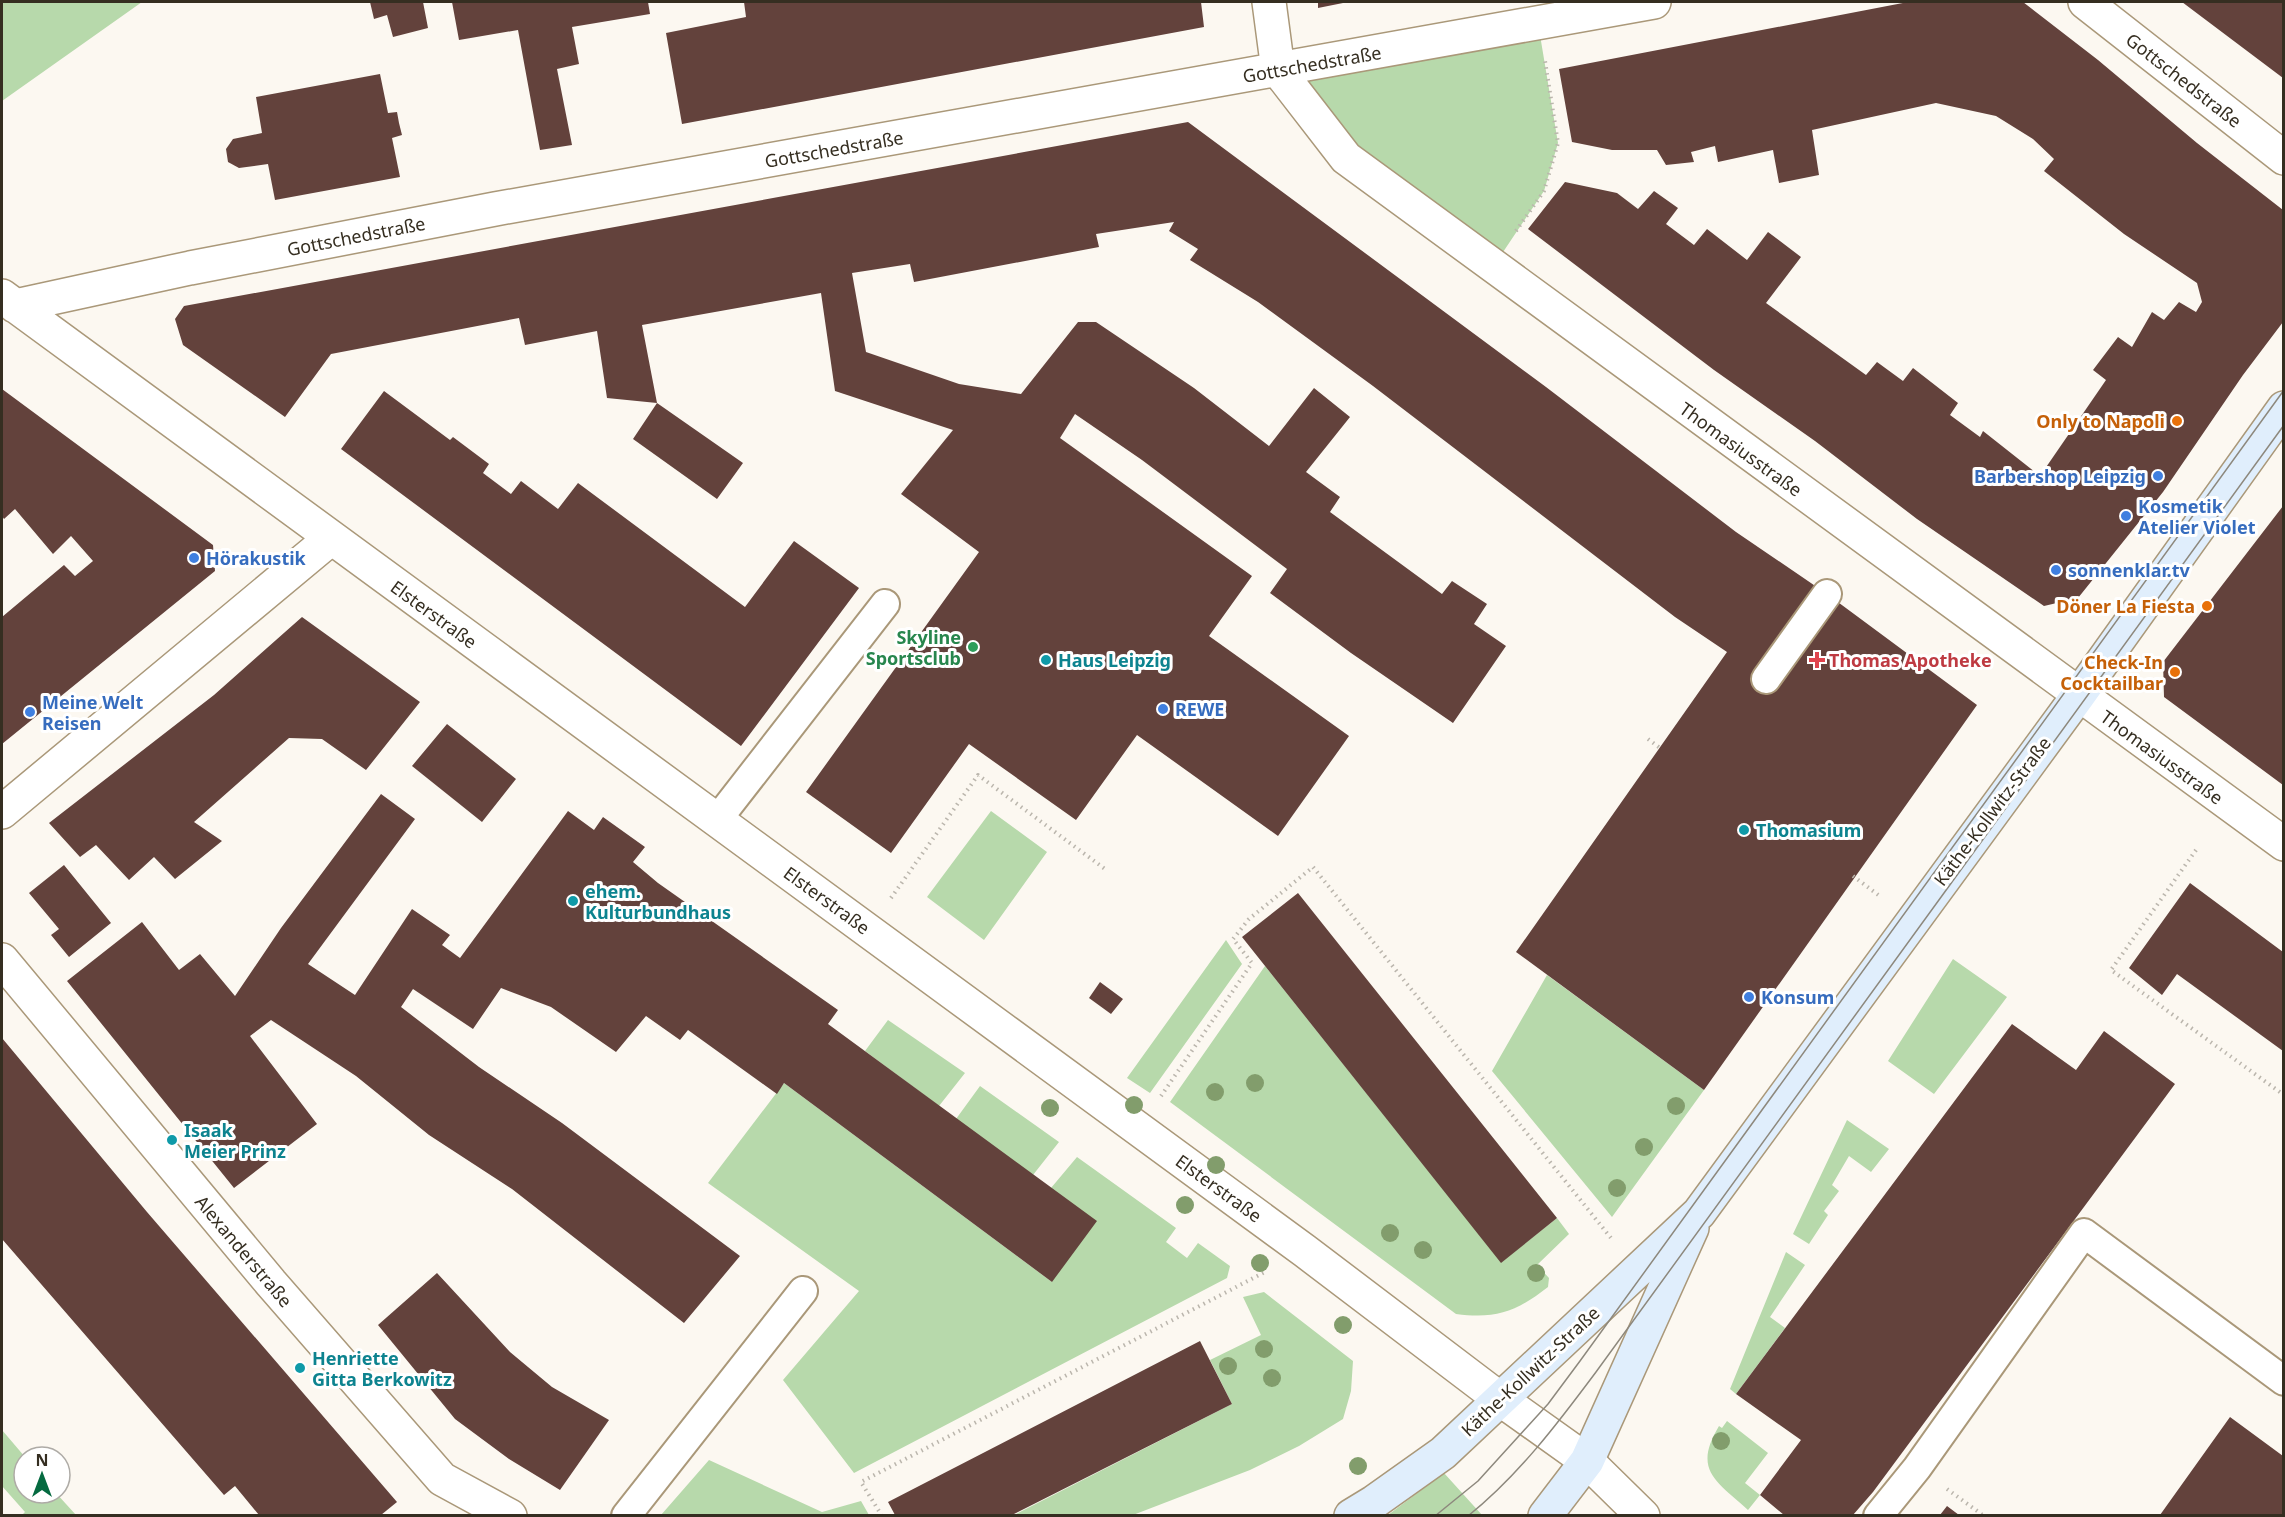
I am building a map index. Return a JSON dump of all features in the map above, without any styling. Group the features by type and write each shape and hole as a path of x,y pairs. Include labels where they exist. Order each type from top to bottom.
{"street":[{"name":"Thomasiusstraße","path":"1269,2 1278,70 1346,159 2283,844"},
{"name":"Gottschedstraße","path":"8,301 495,209 1654,2"},
{"name":"Gottschedstraße","path":"2085,2 2283,158"},
{"name":"Elsterstraße","path":"8,301 1305,1251 1500,1399 1587,1461 1643,1515"},
{"name":"Käthe-Kollwitz-Straße","path":"1351,1515 1374,1502 1443,1453 1699,1213 2078,696 2283,408"},
{"path":"2,812 330,539"},
{"name":"Alexanderstraße","path":"2,960 271,1283 441,1479 510,1515"},
{"name":"Käthe-Kollwitz-Straße","path":"1545,1515 1587,1461 1699,1213"}],"lane":[{"path":"1766,679 1827,594"},
{"path":"717,820 885,604"},
{"path":"1878,1515 1917,1468 2084,1233 2283,1381"},
{"path":"626,1515 803,1291"}],"path":[{"path":"1492,267 1544,191 1558,143 1538,23"},
{"path":"1648,739 1659,748"},
{"path":"868,931 978,775 1105,869"},
{"path":"2196,850 2111,970 2283,1095"},
{"path":"1132,1125 1158,1099 1252,963 1233,939 1249,919 1312,867 1638,1272"},
{"path":"882,1515 861,1482 1305,1251"}],"green space":[{"path":"2,2 142,2 2,101"},
{"path":"1538,23 1558,143 1544,191 1493,267 1346,158 1278,70"},
{"path":"991,811 1047,852 984,940 927,897"},
{"path":"1226,940 1242,964 1150,1093 1127,1078"},
{"path":"1953,959 2007,997 1934,1094 1888,1061"},
{"path":"1265,966 1501,1262 1557,1218 1569,1234 1537,1265 1549,1278 1548,1287 1526,1302 1505,1312 1483,1315 1456,1314 1170,1102"},
{"path":"1547,975 1704,1090 1612,1217 1492,1071"},
{"path":"888,1020 965,1073 939,1106 865,1051"},
{"path":"784,1083 1052,1282 1051,1188 1077,1157 1176,1228 1166,1242 1187,1258 1198,1243 1230,1266 1227,1278 854,1473 783,1380 859,1291 708,1183"},
{"path":"980,1086 1059,1142 1033,1175 956,1119"},
{"path":"1847,1120 1889,1149 1871,1172 1849,1156 1832,1185 1839,1191 1824,1211 1828,1215 1809,1244 1793,1234"},
{"path":"1786,1252 1805,1265 1770,1317 1785,1328 1736,1394 1730,1389"},
{"path":"1264,1292 1353,1361 1351,1391 1343,1419 1299,1446 1250,1470 1133,1515 1012,1516 1232,1404 1210,1360 1261,1335 1243,1297"},
{"path":"1727,1421 1768,1453 1745,1483 1760,1495 1748,1510 1718,1483 1708,1465 1711,1441 1719,1426 1722,1428"},
{"path":"2,1430 15,1445 12,1445 12,1497 2,1486"},
{"path":"709,1460 822,1512 861,1501 869,1515 661,1515"},
{"path":"1444,1473 1482,1515 1388,1515"},
{"path":"19,1505 67,1505 76,1515 22,1515 25,1512"}],"building":[{"path":"370,2 423,2 428,28 393,37 387,15 374,19"},
{"path":"452,2 648,2 650,14 572,27 579,64 557,69 572,145 540,150 518,30 459,40"},
{"path":"744,2 1201,2 1204,27 682,124 666,33 746,17"},
{"path":"1318,2 1343,2 1343,3 1318,8"},
{"path":"1908,2 2023,2 2283,210 2283,322 2243,375 2163,492 2078,598 2044,606 1917,519 1815,441 1714,370 1528,229 1565,182 1617,193 1638,209 1654,191 1678,208 1666,224 1694,245 1707,229 1747,260 1768,232 1801,257 1766,303 1866,375 1877,362 1903,381 1913,368 1958,403 1950,415 1980,437 1983,431 2040,476 2106,380 2093,370 2118,337 2132,347 2152,312 2164,320 2179,302 2196,312 2202,302 2197,283 2124,234 2044,171 2054,159 2033,139 1996,116 1936,103 1812,130 1819,175 1779,183 1773,150 1718,162 1715,146 1691,152 1694,162 1666,165 1657,150 1612,150 1572,142 1559,69"},
{"path":"2182,2 2283,2 2283,78"},
{"path":"380,74 388,113 397,112 402,135 392,138 400,177 275,200 268,164 239,168 228,162 226,149 233,139 262,133 256,97"},
{"path":"1188,122 1546,387 1736,532 1827,594 1977,705 1704,1090 1516,952 1727,652 1675,617 1373,386 1258,302 1190,260 1198,249 1169,231 1174,222 1096,234 1099,247 914,282 910,264 852,273 866,352 959,384 1021,394 1078,322 1096,322 1194,388 1269,446 1314,388 1350,417 1306,472 1340,497 1330,512 1442,594 1452,581 1487,604 1474,624 1506,646 1453,723 1351,653 1270,593 1287,569 1142,460 1075,414 1060,438 1252,576 1209,636 1349,736 1278,836 1137,735 1076,820 969,744 891,853 806,792 979,552 901,494 953,430 835,391 821,293 642,325 657,403 607,398 597,331 525,345 519,318 331,354 285,417 183,345 175,319 184,306"},
{"path":"2,389 213,545 215,571 2,744 2,617 64,565 75,576 93,561 71,536 53,554 15,509 4,519 2,516"},
{"path":"384,391 450,440 453,437 489,464 483,473 511,494 521,481 558,509 578,483 745,607 794,541 859,588 741,746 341,449"},
{"path":"657,403 743,463 717,499 633,439"},
{"path":"2283,506 2283,785 2164,697 2163,662"},
{"path":"302,617 420,702 366,770 322,739 289,738 194,822 222,841 175,879 154,857 129,880 96,845 80,857 49,823 214,695"},
{"path":"447,724 516,779 482,822 412,766"},
{"path":"381,794 415,819 308,964 355,995 412,909 450,935 442,945 460,958 568,811 594,830 603,817 645,847 633,862 658,883 838,1010 828,1024 1097,1221 1052,1282 784,1083 777,1094 688,1030 680,1040 646,1016 616,1052 551,1007 501,988 473,1029 413,989 401,1007 479,1067 562,1123 740,1256 684,1323 512,1189 429,1135 356,1076 271,1020 250,1036 317,1124 234,1188 67,981 142,922 179,970 200,954 235,996 281,928"},
{"path":"64,865 111,923 69,957 51,935 59,929 29,893"},
{"path":"2190,883 2283,952 2283,1051 2177,974 2162,995 2129,968"},
{"path":"1298,893 1557,1218 1501,1263 1242,937"},
{"path":"1100,982 1123,999 1111,1014 1089,998"},
{"path":"2012,1024 2076,1070 2104,1031 2175,1084 1873,1492 1853,1515 1784,1515 1760,1495 1801,1440 1736,1394"},
{"path":"2,1038 147,1212 397,1502 381,1515 259,1515 235,1486 224,1495 2,1239"},
{"path":"437,1273 510,1352 552,1387 609,1420 560,1490 509,1459 455,1419 378,1325"},
{"path":"1200,1341 1232,1404 1012,1515 895,1515 888,1502"},
{"path":"2230,1417 2283,1456 2283,1515 2160,1515"},
{"path":"1947,1506 1959,1515 1940,1515"}],"tram line":[{"path":"1435,1516 1478,1481 1548,1404 2284,390"},
{"path":"1468,1516 1504,1484 1552,1429 1596,1372 2284,425"}],"place":[{"name":"Only to Napoli","path":"2177,421"},
{"name":"Barbershop Leipzig","path":"2158,476"},
{"name":"Kosmetik Atelier Violet","path":"2126,516"},
{"name":"Hörakustik","path":"194,558"},
{"name":"sonnenklar.tv","path":"2056,570"},
{"name":"Döner La Fiesta","path":"2207,606"},
{"name":"Skyline Sportsclub","path":"973,647"},
{"name":"Haus Leipzig","path":"1046,660"},
{"name":"Thomas Apotheke","path":"1817,660"},
{"name":"Check-In Cocktailbar","path":"2175,672"},
{"name":"REWE","path":"1163,709"},
{"name":"Meine Welt Reisen","path":"30,712"},
{"name":"Thomasium","path":"1744,830"},
{"name":"ehem. Kulturbundhaus","path":"573,901"},
{"name":"Konsum","path":"1749,997"},
{"name":"Isaak Meier Prinz","path":"172,1140"},
{"name":"Henriette Gitta Berkowitz","path":"300,1368"}]}
